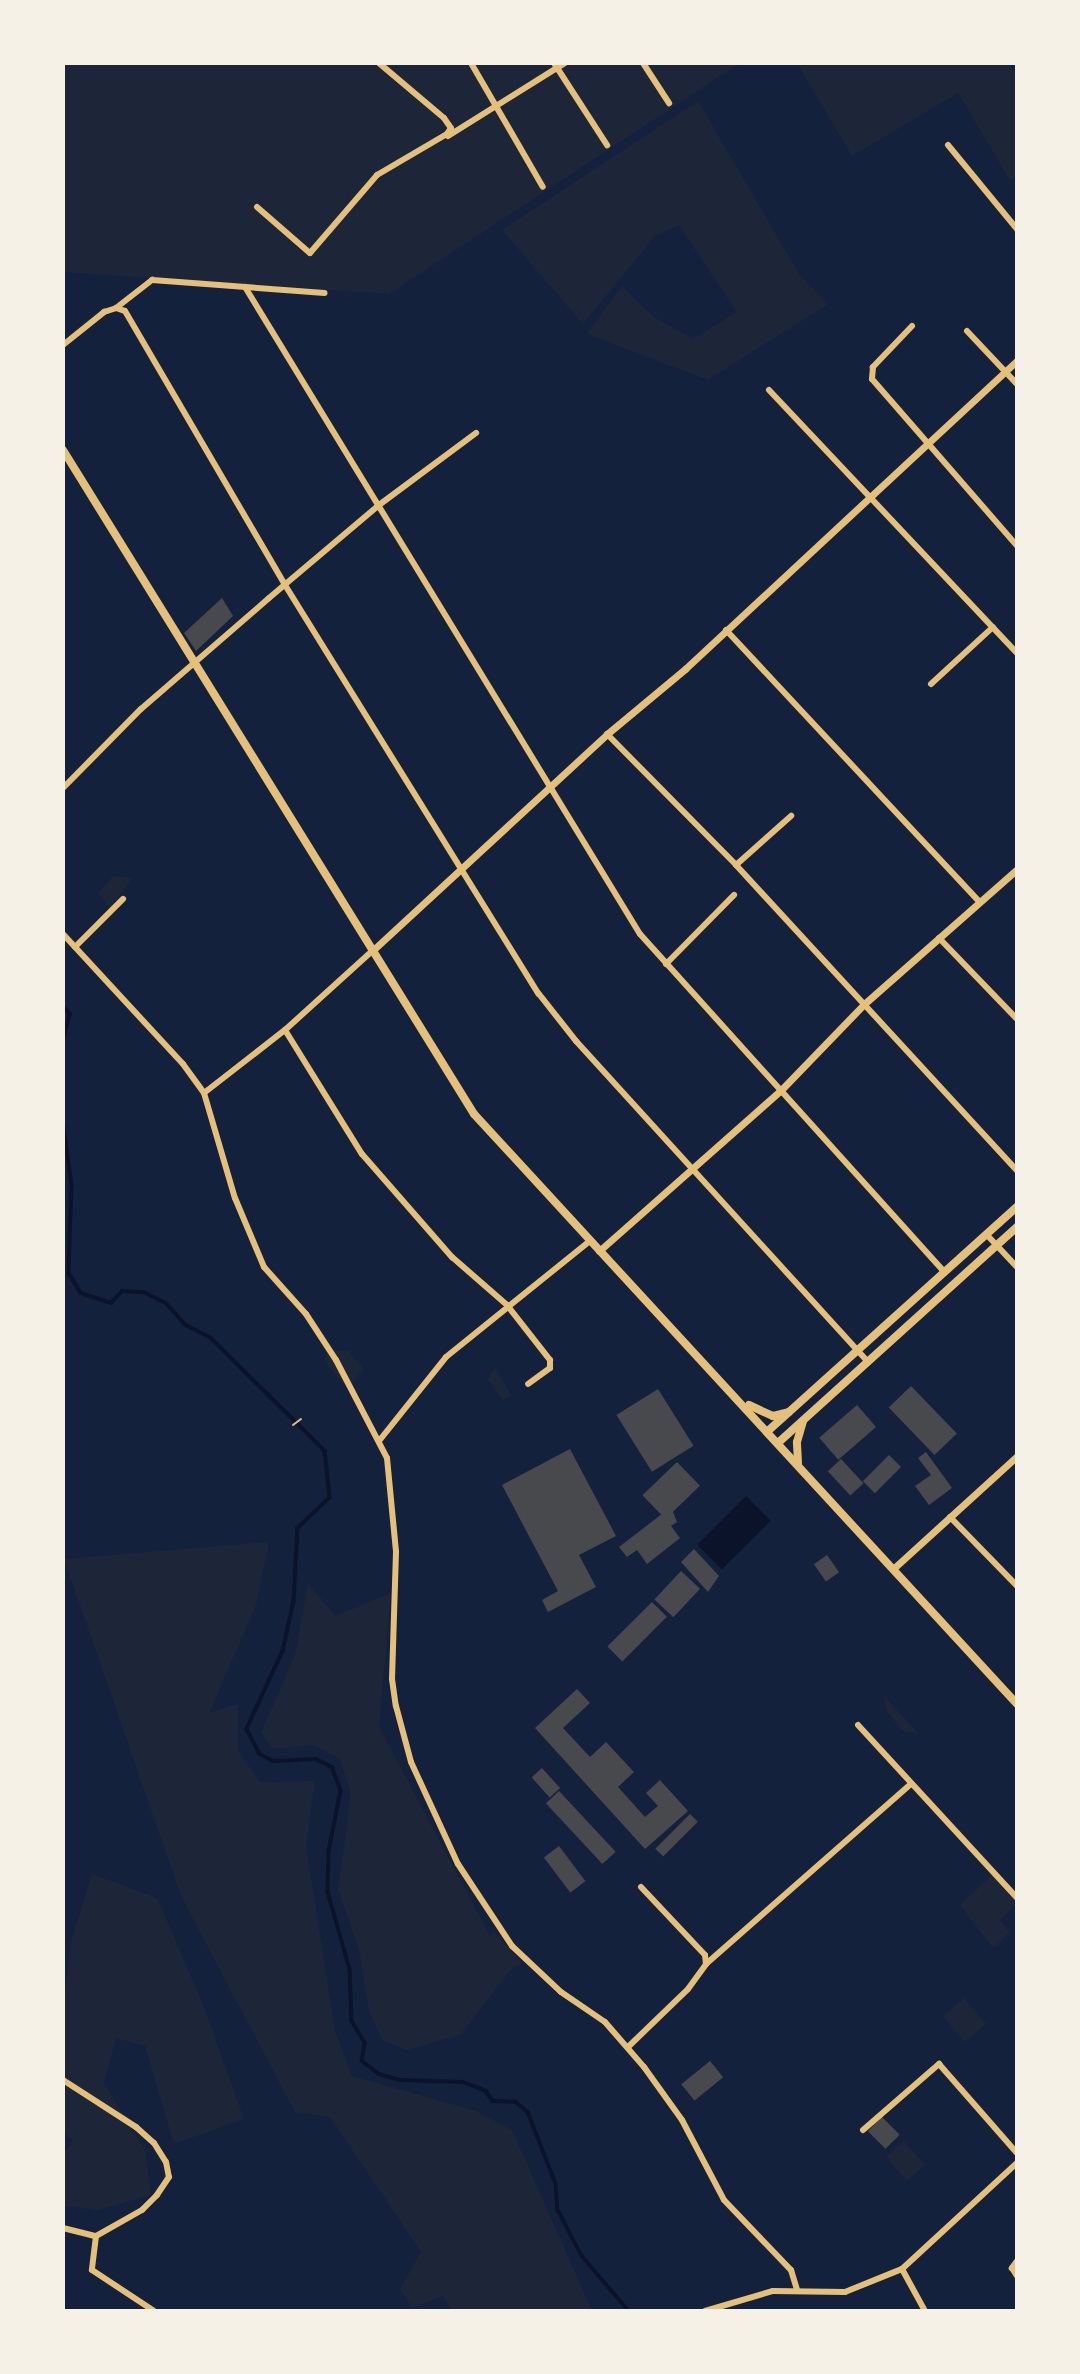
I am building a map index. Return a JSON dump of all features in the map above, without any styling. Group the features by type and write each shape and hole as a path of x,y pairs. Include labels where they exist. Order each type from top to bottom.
{"main road":[{"path":"63,450 474,1114 1016,1700"},
{"path":"769,1430 859,1353 1017,1207"},
{"path":"779,1442 1017,1227"},
{"path":"738,1398 765,1415 795,1409"},
{"path":"798,1466 797,1442 804,1419"}],"street":[{"path":"379,63 451,128 431,146"},
{"path":"471,63 499,107 543,187"},
{"path":"257,207 310,253 376,175 499,107 556,66 565,63"},
{"path":"643,63 669,103"},
{"path":"556,66 607,145"},
{"path":"948,145 1017,229"},
{"path":"63,345 104,312 116,308 152,280 325,293"},
{"path":"245,287 640,934 944,1272"},
{"path":"116,308 125,312 171,385 285,585 558,1020 867,1361"},
{"path":"912,327 873,368 872,379 1017,546"},
{"path":"967,331 1017,384"},
{"path":"204,1093 285,1030 607,734 726,630 868,495 1017,360"},
{"path":"769,390 1017,653"},
{"path":"64,785 133,717 285,585 379,505 475,433"},
{"path":"931,684 993,627"},
{"path":"726,630 979,901"},
{"path":"607,734 736,865 1017,1171"},
{"path":"736,865 791,816"},
{"path":"599,1251 782,1090 863,1005 1017,869"},
{"path":"666,964 734,895"},
{"path":"75,947 123,898"},
{"path":"63,934 183,1064 204,1093 235,1198 264,1267 306,1314 336,1360 387,1458 395,1511 392,1679 401,1732 425,1794 494,1924 534,1968 605,2022 628,2047 682,2120 724,2200 791,2270 796,2290"},
{"path":"939,938 1017,1019"},
{"path":"285,1030 367,1160 452,1257 507,1305 551,1364 528,1384"},
{"path":"987,1235 1017,1267"},
{"path":"379,1441 429,1375 507,1305 590,1241"},
{"path":"894,1569 1017,1456"},
{"path":"950,1517 1017,1586"},
{"path":"858,1725 1017,1898"},
{"path":"628,2047 696,1980 706,1964 911,1784"},
{"path":"641,1887 705,1955 706,1964"},
{"path":"863,2130 939,2064 1017,2153"},
{"path":"63,2080 136,2127 154,2143 166,2162 169,2177 157,2195 142,2210 96,2236 63,2228"},
{"path":"705,2311 737,2299 796,2290 845,2292 902,2269 1017,2163"},
{"path":"96,2236 92,2270 154,2311"},
{"path":"1017,2261 1012,2268 1017,2276"},
{"path":"902,2269 925,2311"}],"path":[{"path":"293,1424 301,1419"}],"shaded area":[{"path":"63,63 740,63 389,294 63,272"},
{"path":"797,63 1009,63 1017,76 1017,176 1010,180 958,93 852,156"},
{"path":"698,101 799,274 828,304 708,380 587,334 622,286 654,317 693,339 737,312 679,225 655,236 583,324 502,230"},
{"path":"113,876 132,878 110,908 98,893"},
{"path":"328,1350 348,1351 364,1369 346,1387 324,1361"},
{"path":"495,1368 511,1395 503,1400 488,1379"},
{"path":"746,1496 771,1521 722,1570 697,1545"},
{"path":"269,1542 256,1605 209,1713 238,1704 238,1751 260,1782 315,1781 306,1845 335,2031 352,2076 476,2111 512,2130 592,2311 452,2311 443,2296 412,2308 400,2289 421,2252 330,2117 295,2112 181,1896 64,1559"},
{"path":"308,1584 336,1616 391,1593 379,1727 490,1936 494,1932 522,1963 510,1971 460,2035 407,2050 383,2041 369,2011 359,1950 338,1889 351,1794 340,1759 314,1745 273,1749 261,1733 295,1655"},
{"path":"884,1696 919,1734 902,1731 886,1710"},
{"path":"92,1874 157,1898 204,2007 244,2119 174,2144 145,2046 116,2038 104,2083 145,2151 151,2195 98,2210 63,2206 63,2154 73,2141 63,2132 63,2010 71,1942"},
{"path":"992,1875 1017,1903 1000,1920 1010,1933 993,1948 960,1905"},
{"path":"964,1998 986,2024 964,2042 943,2016"},
{"path":"904,2141 925,2165 907,2181 886,2157"}],"building":[{"path":"222,598 233,616 196,651 184,633"},
{"path":"911,1386 957,1433 935,1455 889,1408"},
{"path":"658,1389 694,1446 652,1472 616,1415"},
{"path":"857,1405 876,1427 838,1460 819,1438"},
{"path":"570,1449 616,1536 579,1555 596,1587 548,1612 542,1600 558,1591 502,1485"},
{"path":"926,1452 952,1488 929,1505 915,1486 931,1475 918,1458"},
{"path":"889,1455 901,1467 875,1493 863,1481"},
{"path":"841,1459 864,1483 850,1495 828,1471"},
{"path":"677,1462 700,1486 665,1519 642,1495"},
{"path":"671,1507 677,1522 671,1526 680,1538 647,1564 637,1550 627,1557 619,1547"},
{"path":"694,1549 719,1576 708,1592 681,1562"},
{"path":"827,1555 839,1572 826,1581 814,1564"},
{"path":"681,1571 700,1589 673,1617 654,1600"},
{"path":"652,1602 667,1617 622,1661 607,1647"},
{"path":"577,1689 590,1703 563,1728 590,1757 606,1742 634,1772 618,1787 645,1817 658,1806 646,1793 660,1780 688,1811 645,1849 535,1728"},
{"path":"542,1768 560,1788 550,1797 532,1777"},
{"path":"559,1791 616,1852 602,1864 546,1803"},
{"path":"690,1814 698,1822 663,1856 655,1849"},
{"path":"559,1846 585,1881 570,1893 544,1857"},
{"path":"710,2061 723,2077 694,2101 681,2084"},
{"path":"882,2117 900,2135 886,2149 868,2131"}],"waterway":[{"path":"63,1006 70,1014 63,1043"},
{"path":"63,1120 72,1185 69,1273 81,1293 111,1303 122,1291 144,1292 166,1303 186,1325 210,1337 325,1451 330,1498 298,1528 294,1601 283,1651 247,1729 260,1754 273,1761 316,1759 332,1767 341,1791 329,1851 328,1892 350,1969 352,2021 365,2043 362,2061 379,2074 400,2080 463,2082 486,2091 493,2101 516,2102 528,2112 556,2184 558,2210 582,2256 629,2311"}]}
